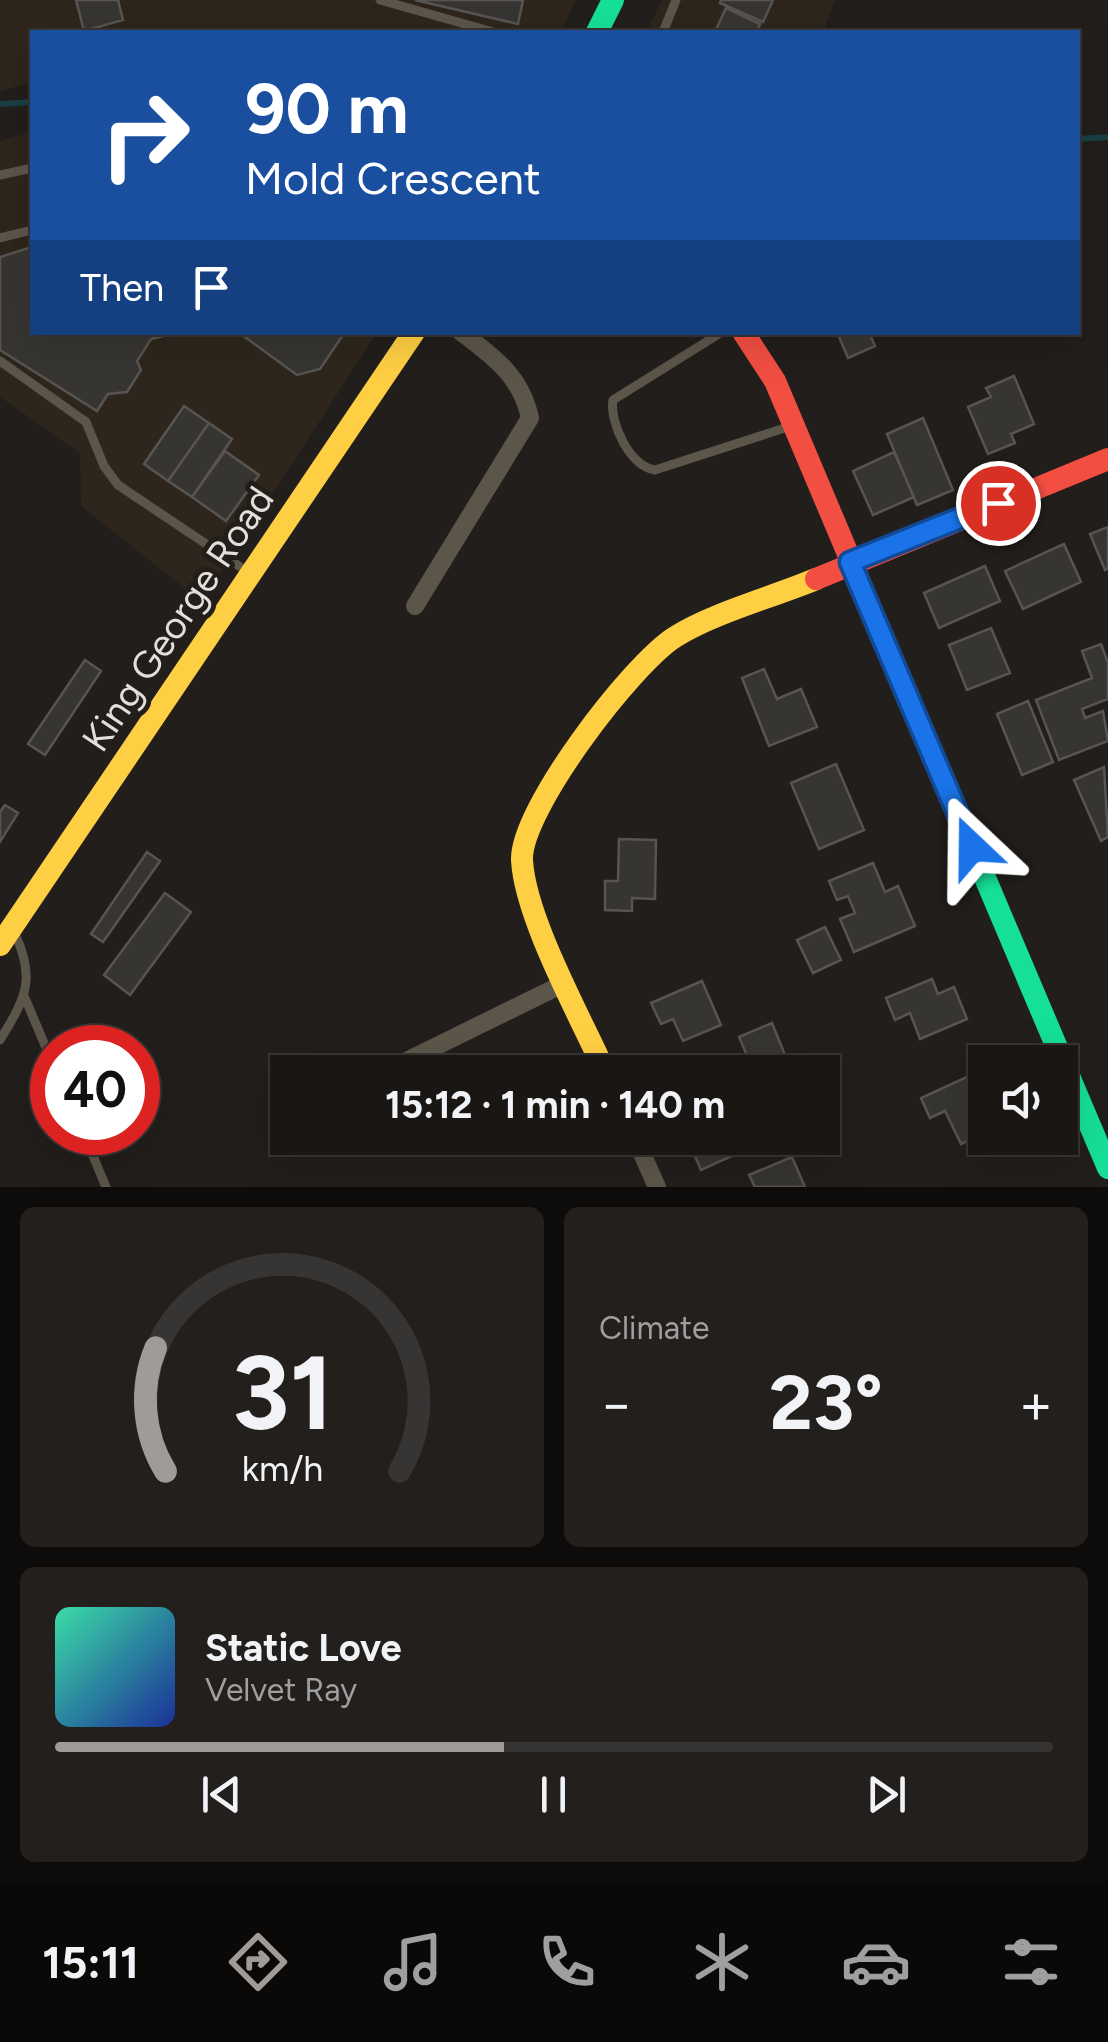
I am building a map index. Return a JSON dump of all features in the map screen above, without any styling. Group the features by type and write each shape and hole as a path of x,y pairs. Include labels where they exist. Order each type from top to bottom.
{"street":[{"path":"598,30 613,0"},
{"name":"King George Road","path":"6,936 412,335"},
{"path":"415,606 530,418 525,398 504,365 465,335"},
{"path":"745,335 775,381 1108,1168"},
{"path":"598,1055 527,893 522,866 524,838 537,808 649,656 675,637 1108,458"},
{"path":"420,1055 565,983"},
{"path":"643,1155 658,1187"}],"lane":[{"path":"380,0 486,30"},
{"path":"663,30 676,0"},
{"path":"0,175 30,168"},
{"path":"0,238 30,230"},
{"path":"717,335 613,400 610,414 635,461 655,470 794,425"},
{"path":"0,361 86,422 104,466 118,485 251,574"},
{"path":"0,1040 25,998 28,974 6,936"},
{"path":"25,998 36,1025"},
{"path":"92,1155 106,1187"}],"shaded area":[{"path":"0,0 576,0 562,30 30,30 30,83 0,92"},
{"path":"662,0 835,0 824,30 647,30"},
{"path":"30,133 30,335 376,335 202,602 81,506 80,453 0,397 0,141"}],"building":[{"path":"76,0 118,0 123,20 84,30"},
{"path":"415,0 523,0 518,24"},
{"path":"773,0 763,22 720,3"},
{"path":"726,8 760,24 758,30 716,30"},
{"path":"30,248 30,335 168,335 151,339 137,361 141,370 127,392 108,394 97,411 0,350 0,257"},
{"path":"242,335 343,335 320,369 297,375"},
{"path":"838,335 870,335 875,346 848,358"},
{"path":"1014,376 1034,424 1011,434 1015,443 988,454 968,407 991,397 986,388"},
{"path":"184,406 209,423 168,481 144,464"},
{"path":"923,418 953,490 917,505 887,434"},
{"path":"209,423 232,439 192,497 168,481"},
{"path":"225,451 259,475 226,521 192,497"},
{"path":"894,452 914,497 873,515 853,471"},
{"path":"1108,527 1108,568 1105,570 1090,534"},
{"path":"1064,544 1081,582 1023,609 1005,571"},
{"path":"985,566 1000,601 939,628 924,593"},
{"path":"991,628 1010,673 967,690 949,645"},
{"path":"1101,644 1108,663 1108,699 1082,709 1085,718 1103,711 1108,741 1059,760 1036,700 1092,678 1082,651"},
{"path":"85,660 101,671 45,755 28,744"},
{"path":"764,669 777,699 801,689 817,727 769,746 742,678"},
{"path":"1028,701 1053,762 1022,775 997,714"},
{"path":"836,764 864,830 819,849 791,783"},
{"path":"1104,767 1108,837 1101,841 1074,780"},
{"path":"5,805 18,813 0,842 0,812"},
{"path":"619,839 656,840 655,899 632,898 632,911 605,910 605,881 618,881"},
{"path":"147,852 160,861 103,942 91,934"},
{"path":"873,863 885,892 898,886 915,926 854,952 840,919 855,913 848,896 837,900 829,881"},
{"path":"165,893 191,912 130,995 104,975"},
{"path":"825,927 841,960 813,973 797,940"},
{"path":"932,979 938,994 954,987 967,1019 920,1039 910,1013 895,1020 886,998"},
{"path":"702,981 721,1025 683,1041 673,1019 661,1024 651,1003"},
{"path":"772,1023 785,1055 747,1055 739,1037"},
{"path":"968,1076 968,1141 961,1144 945,1111 930,1118 921,1098"},
{"path":"694,1155 734,1155 701,1170"},
{"path":"792,1157 805,1187 755,1187 749,1175"}],"waterway":[{"path":"0,104 30,102"},
{"path":"1080,139 1108,137"}],"traffic: fast":[{"path":"598,30 613,0"},
{"path":"916,715 1108,1168"}],"traffic: slow":[{"path":"0,945 412,335"},
{"path":"597,1055 555,967 525,883 522,860 526,837 539,808 607,706 656,652 707,620 816,579"}],"traffic: jam":[{"path":"745,335 775,381 916,715"},
{"path":"816,579 1108,459"}],"route":[{"path":"972,847 850,562 998,503"}]}
